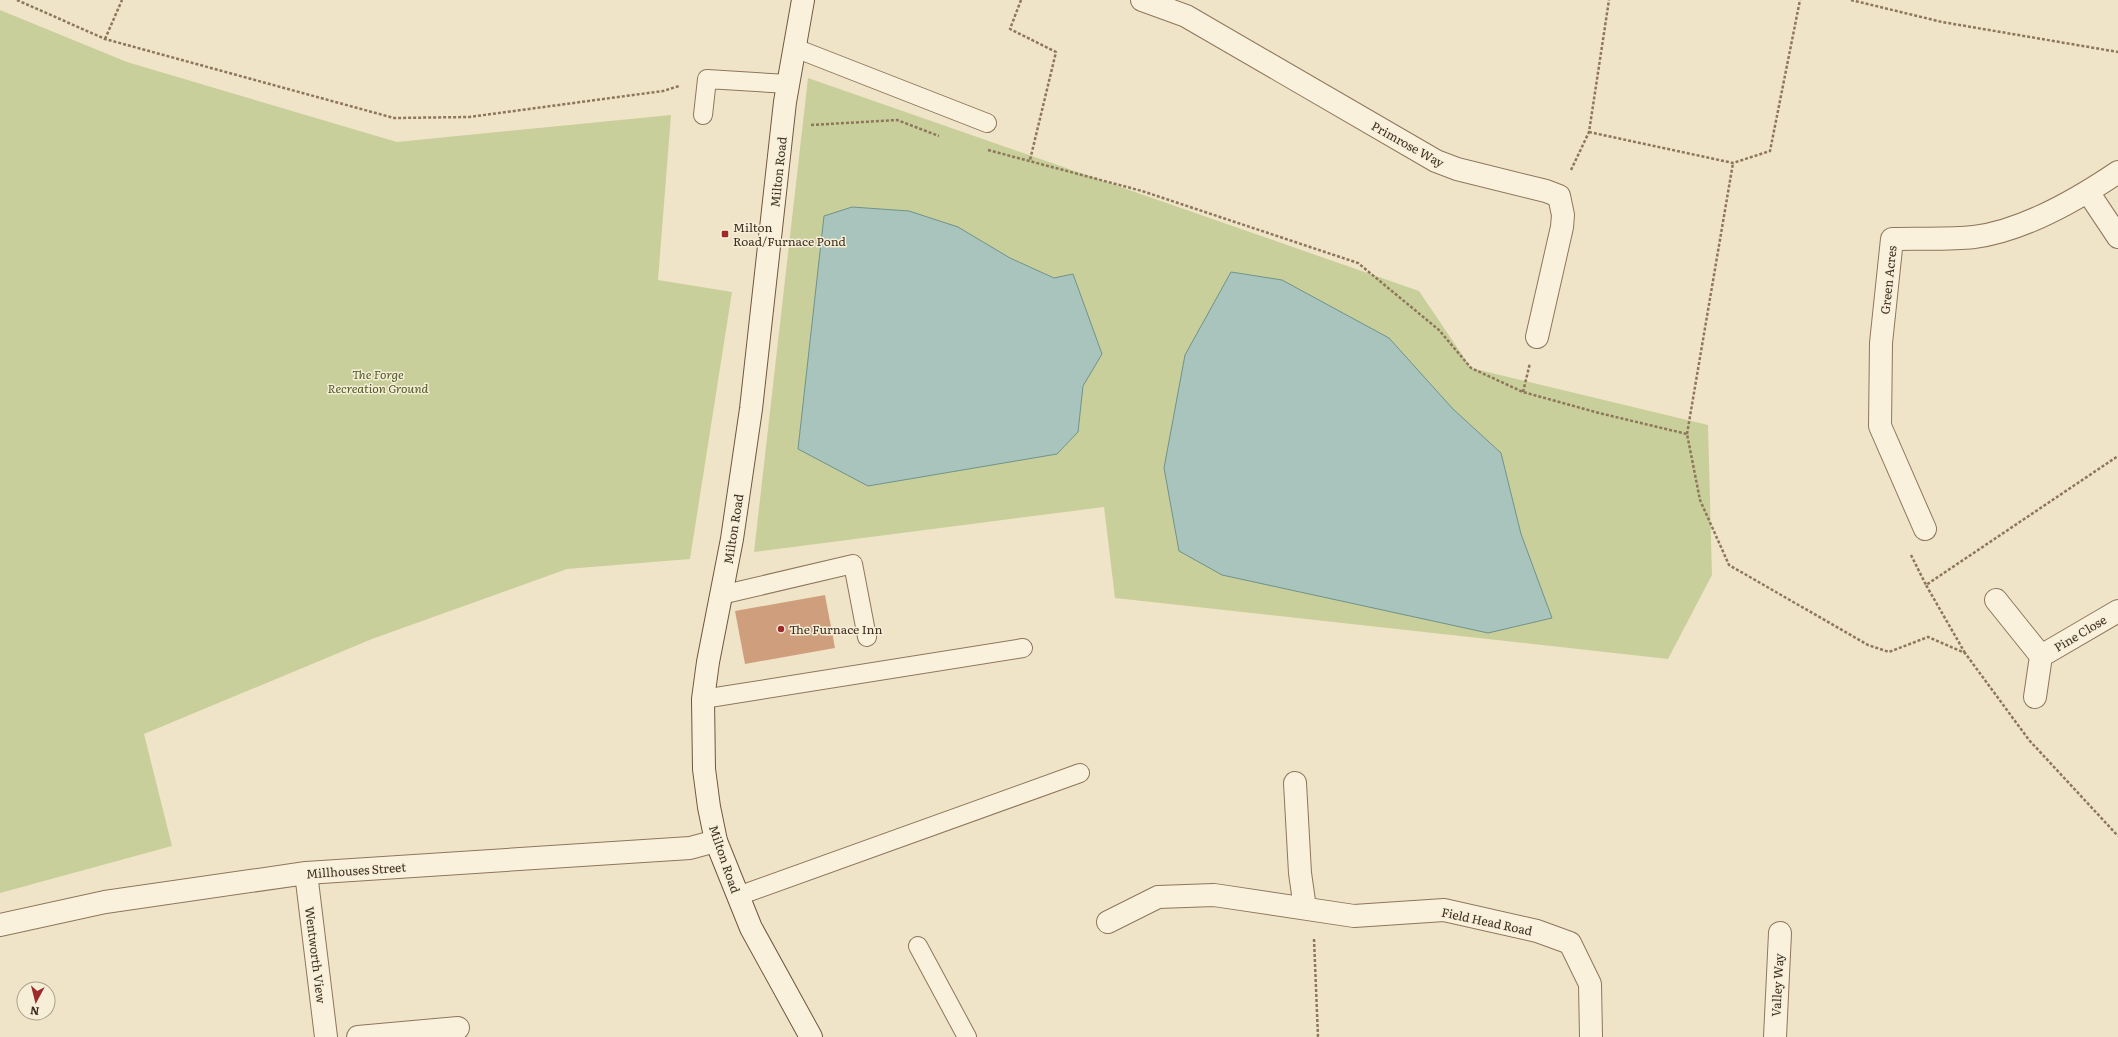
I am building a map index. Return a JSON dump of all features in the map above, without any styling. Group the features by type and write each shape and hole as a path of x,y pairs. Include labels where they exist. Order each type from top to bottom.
{"street":[{"name":"Milton Road","path":"803,0 788,84 751,409 732,539 708,662 703,699 704,769 708,807 716,841 751,928 811,1037"},
{"name":"Primrose Way","path":"1142,0 1188,8 1436,161 1457,169 1546,190 1559,196"},
{"name":"Green Acres","path":"1924,529 1880,426 1881,343 1892,239 1975,237 2027,223 2088,192 2118,172"},
{"path":"2088,192 2118,237"},
{"path":"1537,337 1562,227 1563,215 1559,196"},
{"name":"Pine Close","path":"1996,600 2041,656 2035,697"},
{"name":"Pine Close","path":"2041,656 2118,611"},
{"path":"1295,783 1300,873 1305,908"},
{"name":"Millhouses Street","path":"0,926 105,902 306,873 690,848 716,841"},
{"name":"Wentworth View","path":"306,873 326,1037"},
{"name":"Field Head Road","path":"1108,922 1158,897 1214,895 1354,916 1444,910 1537,931 1570,943 1590,984 1591,1037"},
{"name":"Valley Way","path":"1775,1037 1780,933"},
{"path":"358,1037 458,1028"}],"lane":[{"path":"795,48 987,123"},
{"path":"703,115 707,79 788,84"},
{"path":"721,595 852,564 867,637"},
{"path":"703,699 1023,648"},
{"path":"738,896 1080,773"},
{"path":"918,946 967,1037"}],"path":[{"path":"17,0 105,39 394,118 469,117 663,91 707,79"},
{"path":"105,39 122,0"},
{"path":"1021,0 1010,29 1056,52 1030,160"},
{"path":"1559,196 1589,132 1609,0"},
{"path":"1589,132 1733,163 1770,151 1800,0"},
{"path":"1851,0 1942,22 2118,52"},
{"path":"783,127 897,120 942,136"},
{"path":"986,150 1030,160 1142,191 1358,264 1439,330 1471,368 1523,392 1599,413 1687,434"},
{"path":"1733,163 1687,434 1700,500 1729,566 1868,645 1889,652 1928,637 1965,653"},
{"path":"2118,456 1926,585 1965,653 2029,740 2118,836"},
{"path":"1305,908 1315,942 1318,1037"}],"green space":[{"name":"The Forge Recreation Ground","path":"0,10 127,62 397,142 671,115 658,280 732,292 690,559 567,569 372,639 144,734 172,846 0,893"},
{"path":"808,78 1419,291 1471,368 1708,425 1712,575 1668,659 1115,598 1104,507 754,552"}],"water":[{"path":"852,207 909,211 958,227 1010,258 1054,278 1073,274 1102,354 1083,386 1078,432 1057,454 868,486 798,449 824,216"},
{"path":"1231,272 1282,280 1389,338 1453,409 1501,453 1521,534 1552,618 1488,633 1222,575 1179,551 1164,468 1185,355"}],"building":[{"path":"825,595 835,648 745,664 735,611"}],"place":[{"name":"Milton Road/Furnace Pond","path":"725,234"},
{"name":"The Furnace Inn","path":"781,629"}]}
